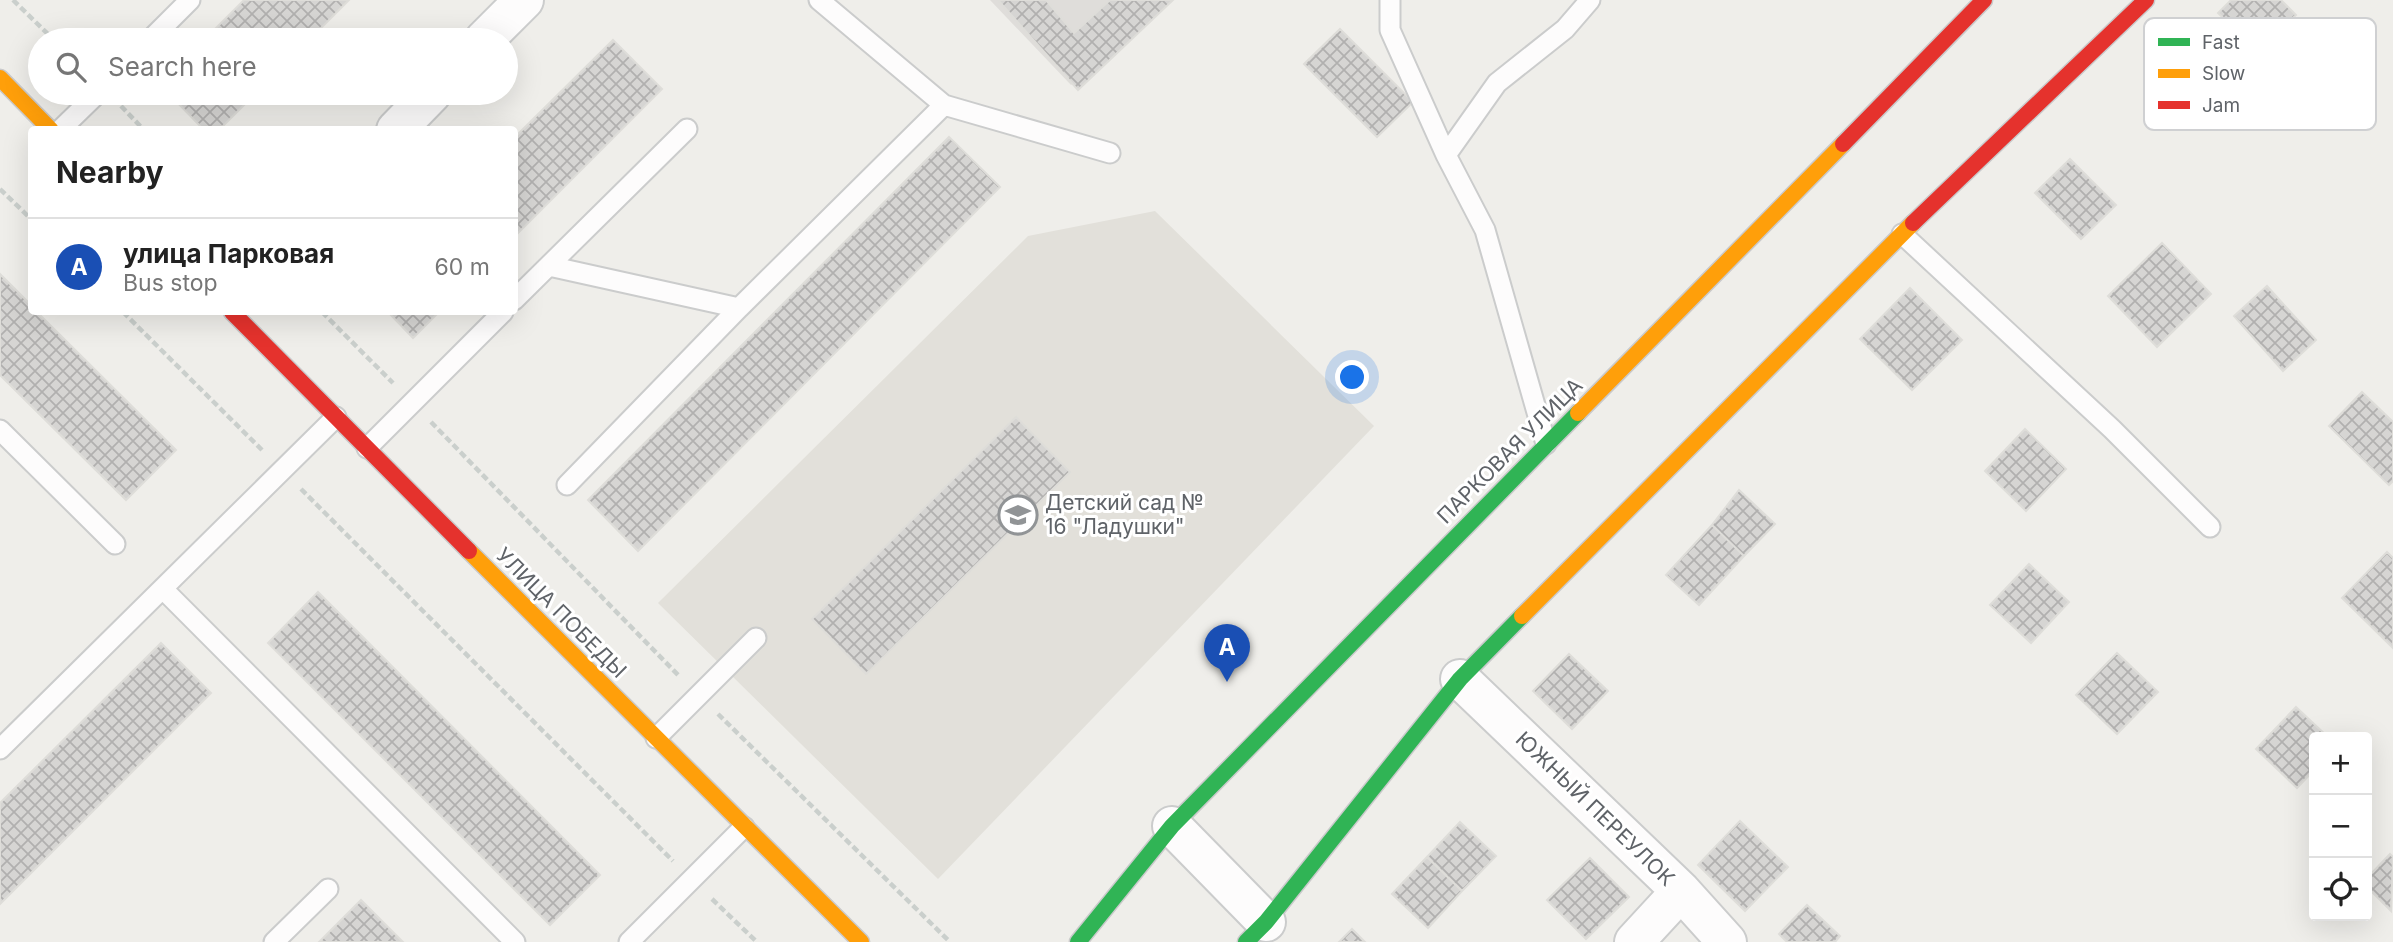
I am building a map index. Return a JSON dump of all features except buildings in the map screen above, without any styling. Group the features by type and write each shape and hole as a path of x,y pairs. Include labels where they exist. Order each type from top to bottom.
{"street":[{"path":"496,28 524,0"},
{"name":"ПАРКОВАЯ УЛИЦА","path":"1078,942 1172,826 1984,0"},
{"path":"1172,826 1256,932 1460,678 1902,234 2146,0"},
{"path":"0,78 47,126"},
{"path":"400,126 420,105"},
{"name":"УЛИЦА ПОБЕДЫ","path":"235,315 861,942"},
{"name":"ЮЖНЫЙ ПЕРЕУЛОК","path":"1460,678 1681,891 1727,942"},
{"path":"1634,942 1681,891"}],"lane":[{"path":"162,28 190,0"},
{"path":"819,0 944,105 1110,153"},
{"path":"1390,0 1390,30 1446,155 1485,230 1546,444"},
{"path":"1446,155 1497,83 1565,29 1590,0"},
{"path":"64,126 86,105"},
{"path":"567,485 739,308 944,105"},
{"path":"518,296 687,129"},
{"path":"1902,234 2112,429 2210,527"},
{"path":"549,266 739,308"},
{"path":"367,448 500,315"},
{"path":"0,749 336,417"},
{"path":"0,430 115,544"},
{"path":"163,589 515,942"},
{"path":"656,738 756,638"},
{"path":"629,942 744,827"},
{"path":"274,942 328,889"}],"path":[{"path":"13,0 42,28"},
{"path":"120,105 140,126"},
{"path":"0,189 28,216"},
{"path":"126,315 691,880 757,942"},
{"path":"325,315 699,696 950,942"}],"shaded area":[{"path":"990,0 1164,0 1071,85"},
{"name":"Детский сад № 16 \"Ладушки\"","path":"1155,211 1374,426 938,879 658,603 1028,236"}],"traffic: fast":[{"path":"1078,942 1172,826 1578,413"},
{"path":"1246,942 1266,922 1460,679 1522,616"}],"traffic: slow":[{"path":"0,78 47,126"},
{"path":"1578,413 1843,144"},
{"path":"1522,616 1913,223"},
{"path":"469,551 861,942"}],"traffic: jam":[{"path":"1843,144 1984,0"},
{"path":"1913,223 2146,0"},
{"path":"235,315 469,551"}],"place":[{"name":"Детский сад № 16 \"Ладушки\"","path":"1018,515"},
{"name":"улица Парковая","path":"1227,682"}]}
